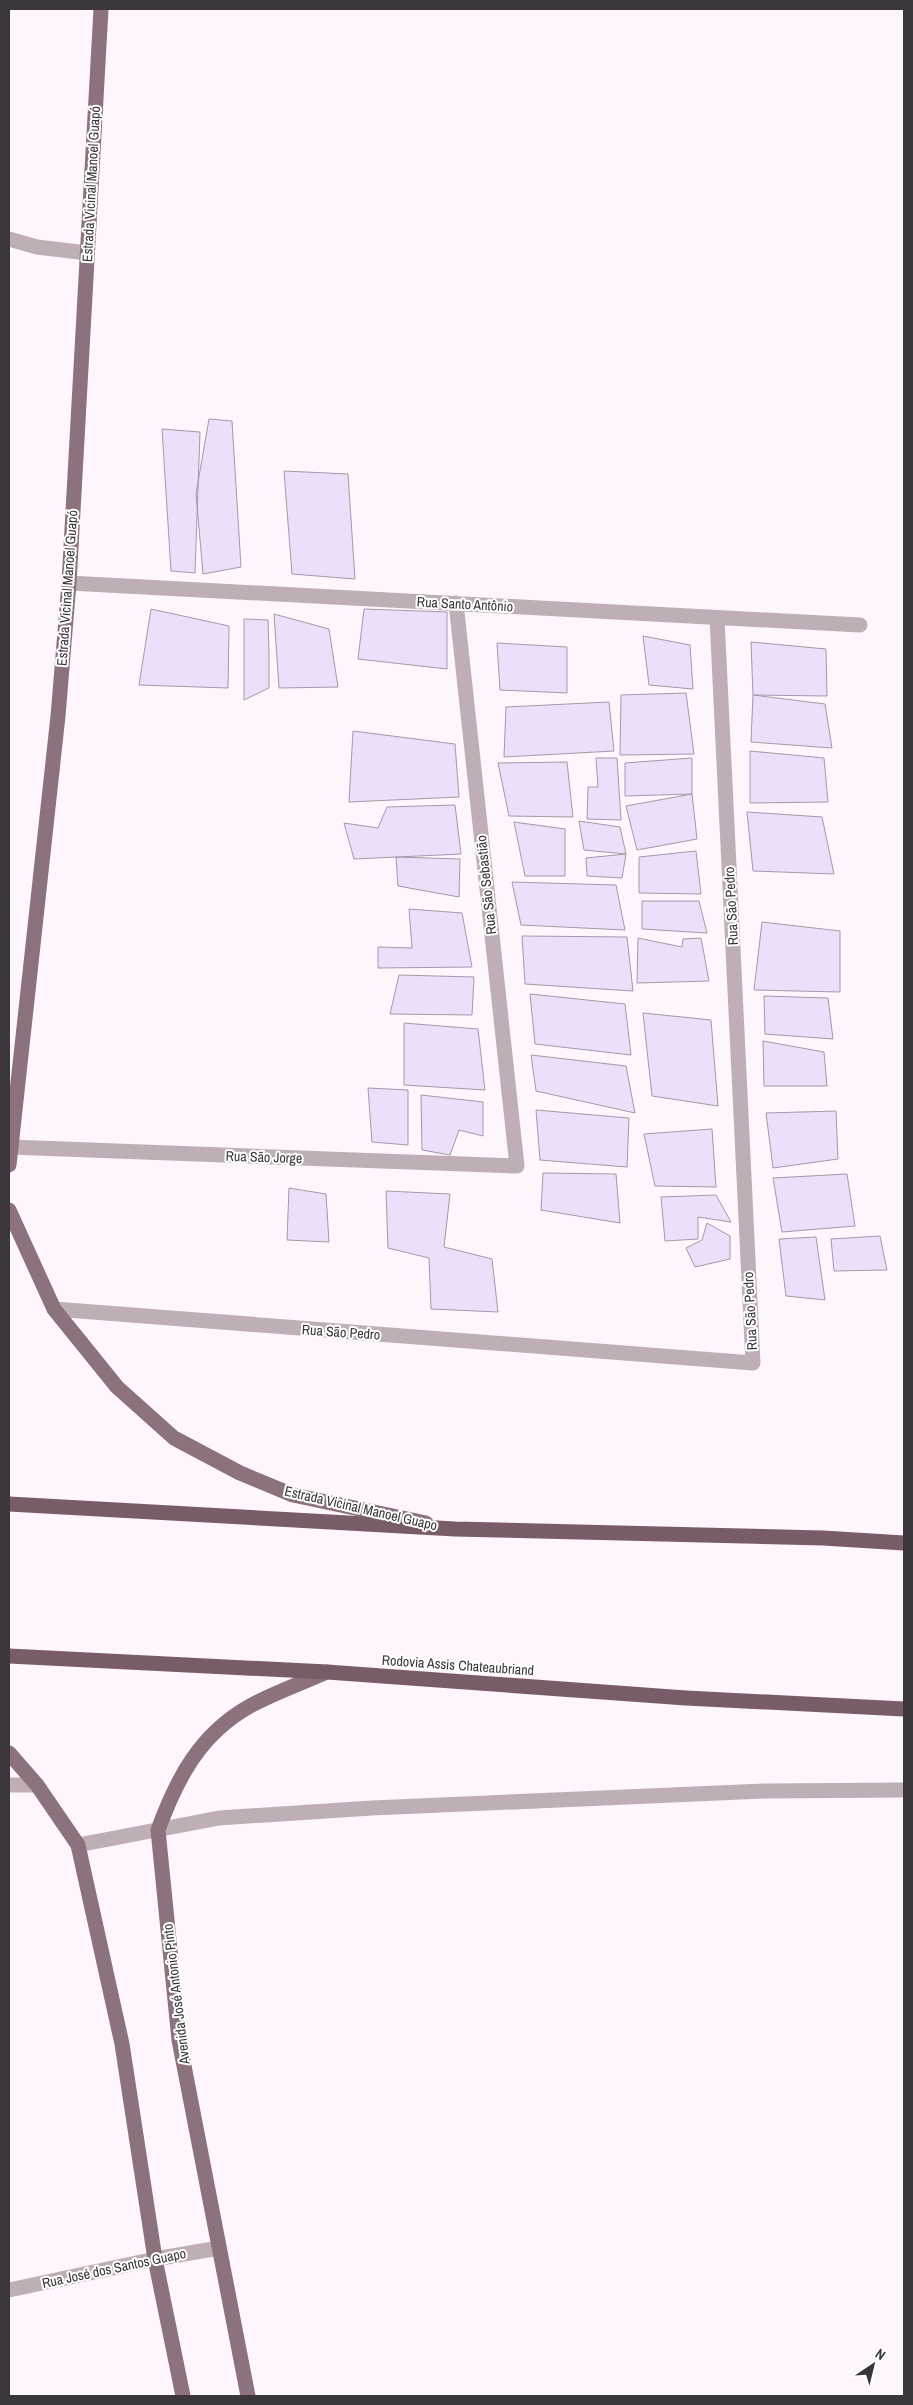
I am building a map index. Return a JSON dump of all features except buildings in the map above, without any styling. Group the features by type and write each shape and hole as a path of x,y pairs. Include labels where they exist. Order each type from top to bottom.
{"highway":[{"path":"9,1504 455,1529 823,1538 904,1544"},
{"name":"Rodovia Assis Chateaubriand","path":"9,1656 328,1672 676,1697 904,1709"}],"main road":[{"name":"Estrada Vicinal Manoel Guapó","path":"9,1165 57,726 69,582 101,9"},
{"name":"Estrada Vicinal Manoel Guapo","path":"9,1210 54,1309 117,1387 174,1438 240,1473 293,1495 455,1529"},
{"path":"158,1830 188,1763 215,1731 250,1706 328,1672"},
{"path":"9,1753 38,1785 78,1845 122,2044 155,2259 183,2396"},
{"name":"Avenida José Antonio Pinto","path":"158,1830 180,2040 248,2396"}],"street":[{"path":"9,239 37,247 87,253"},
{"name":"Rua Santo Antônio","path":"69,582 860,625"},
{"name":"Rua São Sebastião","path":"456,604 517,1166"},
{"name":"Rua São Pedro","path":"54,1309 753,1363 717,618"},
{"name":"Rua São Jorge","path":"10,1147 517,1166"},
{"path":"9,1785 38,1785"},
{"path":"78,1845 219,1818 372,1808 766,1791 904,1790"},
{"name":"Rua José dos Santos Guapo","path":"9,2290 155,2259 219,2248"}]}
